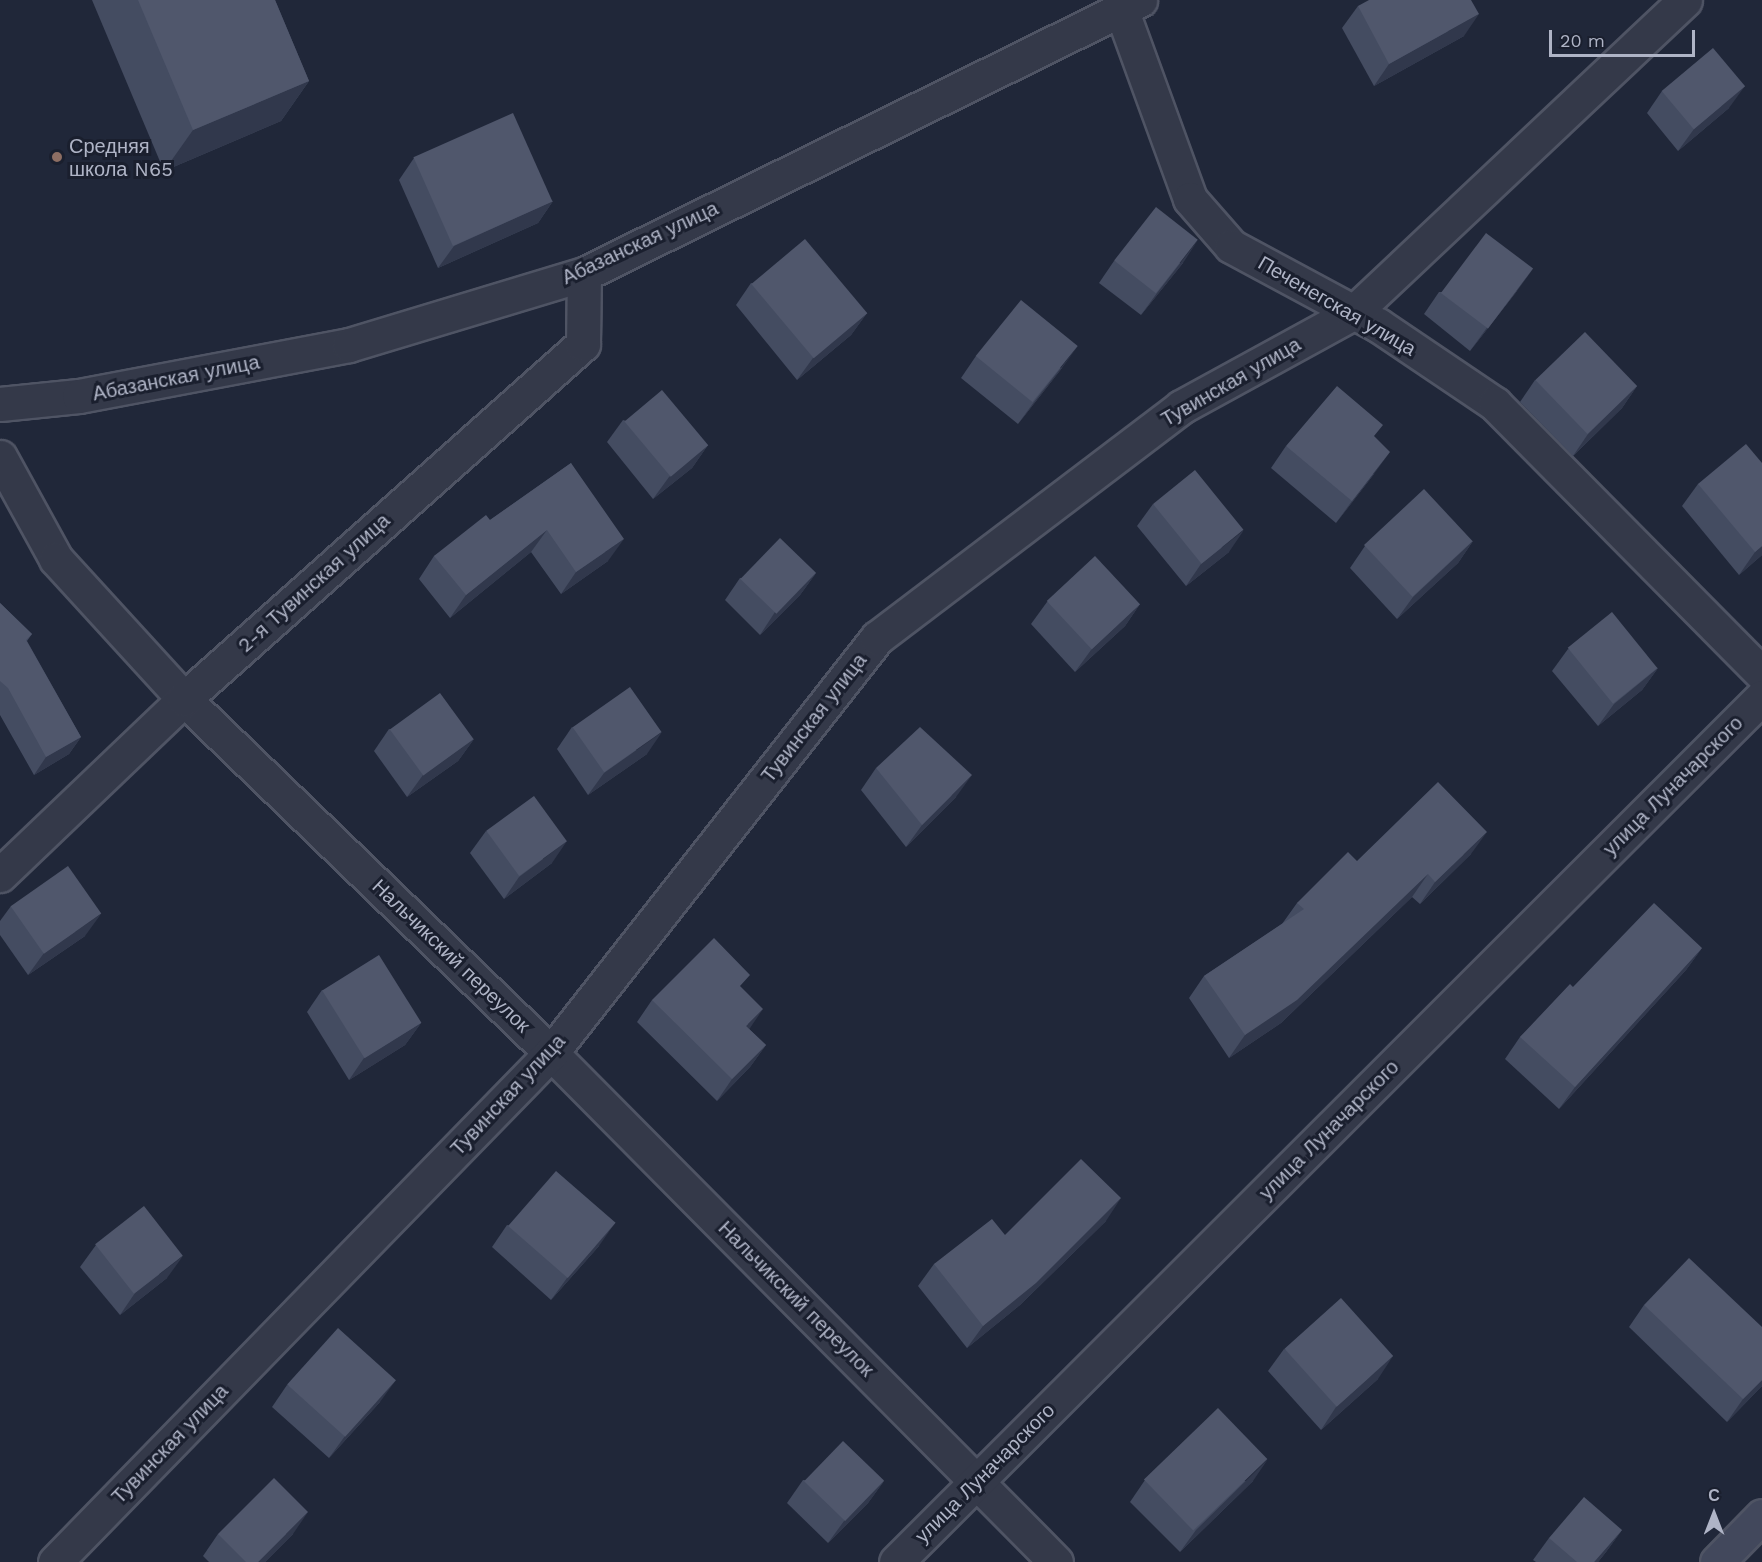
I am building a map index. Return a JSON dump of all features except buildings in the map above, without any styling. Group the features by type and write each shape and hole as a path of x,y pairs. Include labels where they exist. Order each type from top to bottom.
{"main road":[{"path":"1717,1562 1762,1516"}],"street":[{"name":"Тувинская улица","path":"55,1562 551,1053 877,638 1181,407 1353,313 1685,0"},
{"name":"Печенегская улица","path":"1130,4 1190,199 1231,246 1378,325 1495,404 1762,674"},
{"name":"Абазанская улица","path":"0,404 79,396 349,345 584,274 1130,4"},
{"name":"2-я Тувинская улица","path":"0,875 184,699 583,344 584,274"},
{"name":"Нальчикский переулок","path":"0,457 56,559 184,699 551,1053 1056,1562"},
{"name":"улица Луначарского","path":"896,1562 1762,697"}],"place":[{"name":"Средняя школа N65","path":"57,157"}]}
